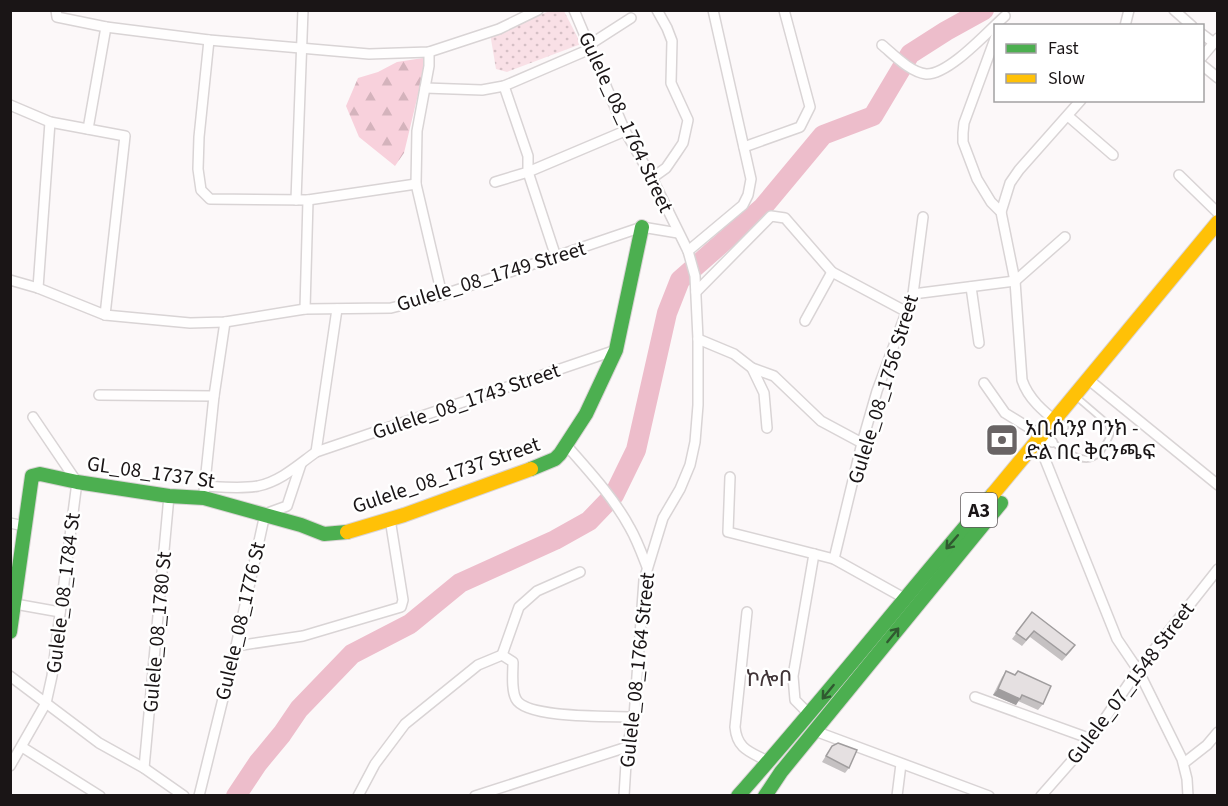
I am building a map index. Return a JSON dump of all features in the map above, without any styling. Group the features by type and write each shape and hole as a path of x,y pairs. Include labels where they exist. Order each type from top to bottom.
{"main road":[{"name":"A3","path":"1093,383 1218,222"},
{"name":"Gulele_08_1737 Street","path":"265,514 324,534 341,534 509,478 555,459 567,446 586,414 616,350 642,227"},
{"name":"A3","path":"765,795 1059,424 1218,238"},
{"name":"A3","path":"738,795 810,715 904,598 1043,444"},
{"name":"GL_08_1737 St","path":"17,524 32,476 40,474 169,496 204,492 265,514"},
{"path":"10,632 15,604 17,524"}],"street":[{"path":"56,10 57,17 106,27 209,40 369,54 429,52 500,29 538,10"},
{"path":"296,200 303,10"},
{"name":"Gulele_08_1764 Street","path":"574,10 625,131 652,178 688,251 695,276 698,339 697,424 690,465 680,489 663,518 647,567 640,620 634,717 627,747 624,795"},
{"path":"652,178 666,168 683,143 688,120 671,83 672,41 657,10"},
{"path":"744,147 800,127 810,107 784,10"},
{"path":"1174,10 1190,24"},
{"path":"688,251 743,205 748,195 751,179 716,11"},
{"path":"994,24 1006,13"},
{"path":"425,88 482,90 504,86 589,47 631,18"},
{"path":"882,45 913,69 925,74 936,73 951,64 994,24"},
{"path":"88,129 106,27"},
{"path":"209,40 198,169 201,190 210,199 308,200 416,184"},
{"path":"994,41 964,123 963,142 977,179 991,202 1001,212"},
{"path":"1204,56 1216,41"},
{"path":"429,52 417,131 416,184 442,295"},
{"path":"1204,65 1218,78"},
{"path":"504,86 528,156 528,172 556,257"},
{"path":"1059,424 1025,391 1022,380 1015,281 1001,212 1010,183 1019,170 1079,102"},
{"path":"10,105 50,122 125,136 105,315"},
{"path":"1068,116 1113,155"},
{"path":"38,288 50,122"},
{"path":"495,182 528,172 625,131"},
{"path":"1179,175 1218,213"},
{"path":"305,309 308,200"},
{"path":"696,292 771,216 785,218 832,272 905,311"},
{"name":"Gulele_08_1756 Street","path":"834,559 877,391 913,294 923,217"},
{"path":"642,227 678,233"},
{"name":"Gulele_08_1749 Street","path":"10,280 38,288 105,315 190,323 225,322 305,309 391,308 442,295 642,227"},
{"path":"913,294 1015,281 1065,237"},
{"path":"805,321 832,272"},
{"path":"971,287 979,343"},
{"path":"316,452 337,309"},
{"path":"204,492 214,396 225,322"},
{"path":"698,339 734,354 752,368 774,376 820,421 862,443"},
{"name":"Gulele_08_1743 Street","path":"204,492 257,486 276,480 316,452 616,350"},
{"path":"752,368 764,393 767,428"},
{"path":"984,383 1005,413 1043,444 1118,639 1138,670 1184,763 1188,795"},
{"path":"1093,383 1218,485"},
{"path":"99,395 214,396"},
{"path":"33,417 77,482"},
{"path":"567,446 595,478 624,517 647,567"},
{"name":"Gulele_08_1776 St","path":"199,795 236,646 265,514 287,506 301,464"},
{"path":"730,477 728,532 834,559 904,598"},
{"name":"Gulele_08_1784 St","path":"10,766 46,703 52,676 77,482"},
{"name":"Gulele_08_1780 St","path":"144,768 169,496"},
{"path":"236,646 303,636 401,607 403,600 390,519"},
{"path":"810,715 795,700 793,676 814,554"},
{"name":"Gulele_07_1548 Street","path":"1041,795 1091,739 1138,670 1218,568"},
{"path":"358,795 375,764 405,724 478,665 502,655 519,607 537,591 580,572"},
{"path":"15,604 60,612"},
{"path":"747,612 735,727 737,741 742,747 781,772"},
{"path":"502,655 513,662 516,699 526,707 541,712 569,716 634,717"},
{"path":"10,676 99,743 144,768 184,795"},
{"path":"975,697 1091,739"},
{"path":"815,730 975,794 989,795"},
{"path":"1184,763 1207,745 1218,732"},
{"path":"22,747 100,795"},
{"path":"475,795 627,747"},
{"path":"897,795 902,764"}],"lane":[{"path":"1043,444 1078,459 1090,459 1098,454 1111,433 1108,424 1079,400"}],"shaded area":[{"path":"550,11 564,11 581,44 507,72 496,69 490,33"}],"green space":[{"path":"423,58 426,61 404,153 395,166 359,137 346,106 358,78 378,72 397,62"}],"building":[{"path":"1032,612 1075,645 1066,655 1034,631 1026,640 1016,633"},
{"path":"1006,671 1015,675 1018,671 1051,686 1043,704 1022,695 1020,699 998,689"},
{"path":"838,743 857,750 849,768 826,756 832,746"}],"waterway":[{"path":"236,796 299,709 352,654 410,624 460,583 555,540 589,521 614,495 636,450 667,313 680,280 763,207 823,135 873,116 910,54 984,10"}],"traffic: fast":[{"path":"531,469 555,459 560,454 586,414 616,350 642,227"},
{"path":"10,632 32,476 40,474 169,496 204,498 301,525 324,534 347,532"},
{"path":"738,796 993,494"},
{"path":"765,796 781,772 1001,503"}],"traffic: slow":[{"path":"993,494 1218,222"},
{"path":"347,532 404,515 531,469"}],"place":[{"name":"አቢሲንያ ባንክ - ድል በር ቅርንጫፍ","path":"1002,440"}],"district":[{"name":"ኮሎቦ","path":"769,678"}]}
